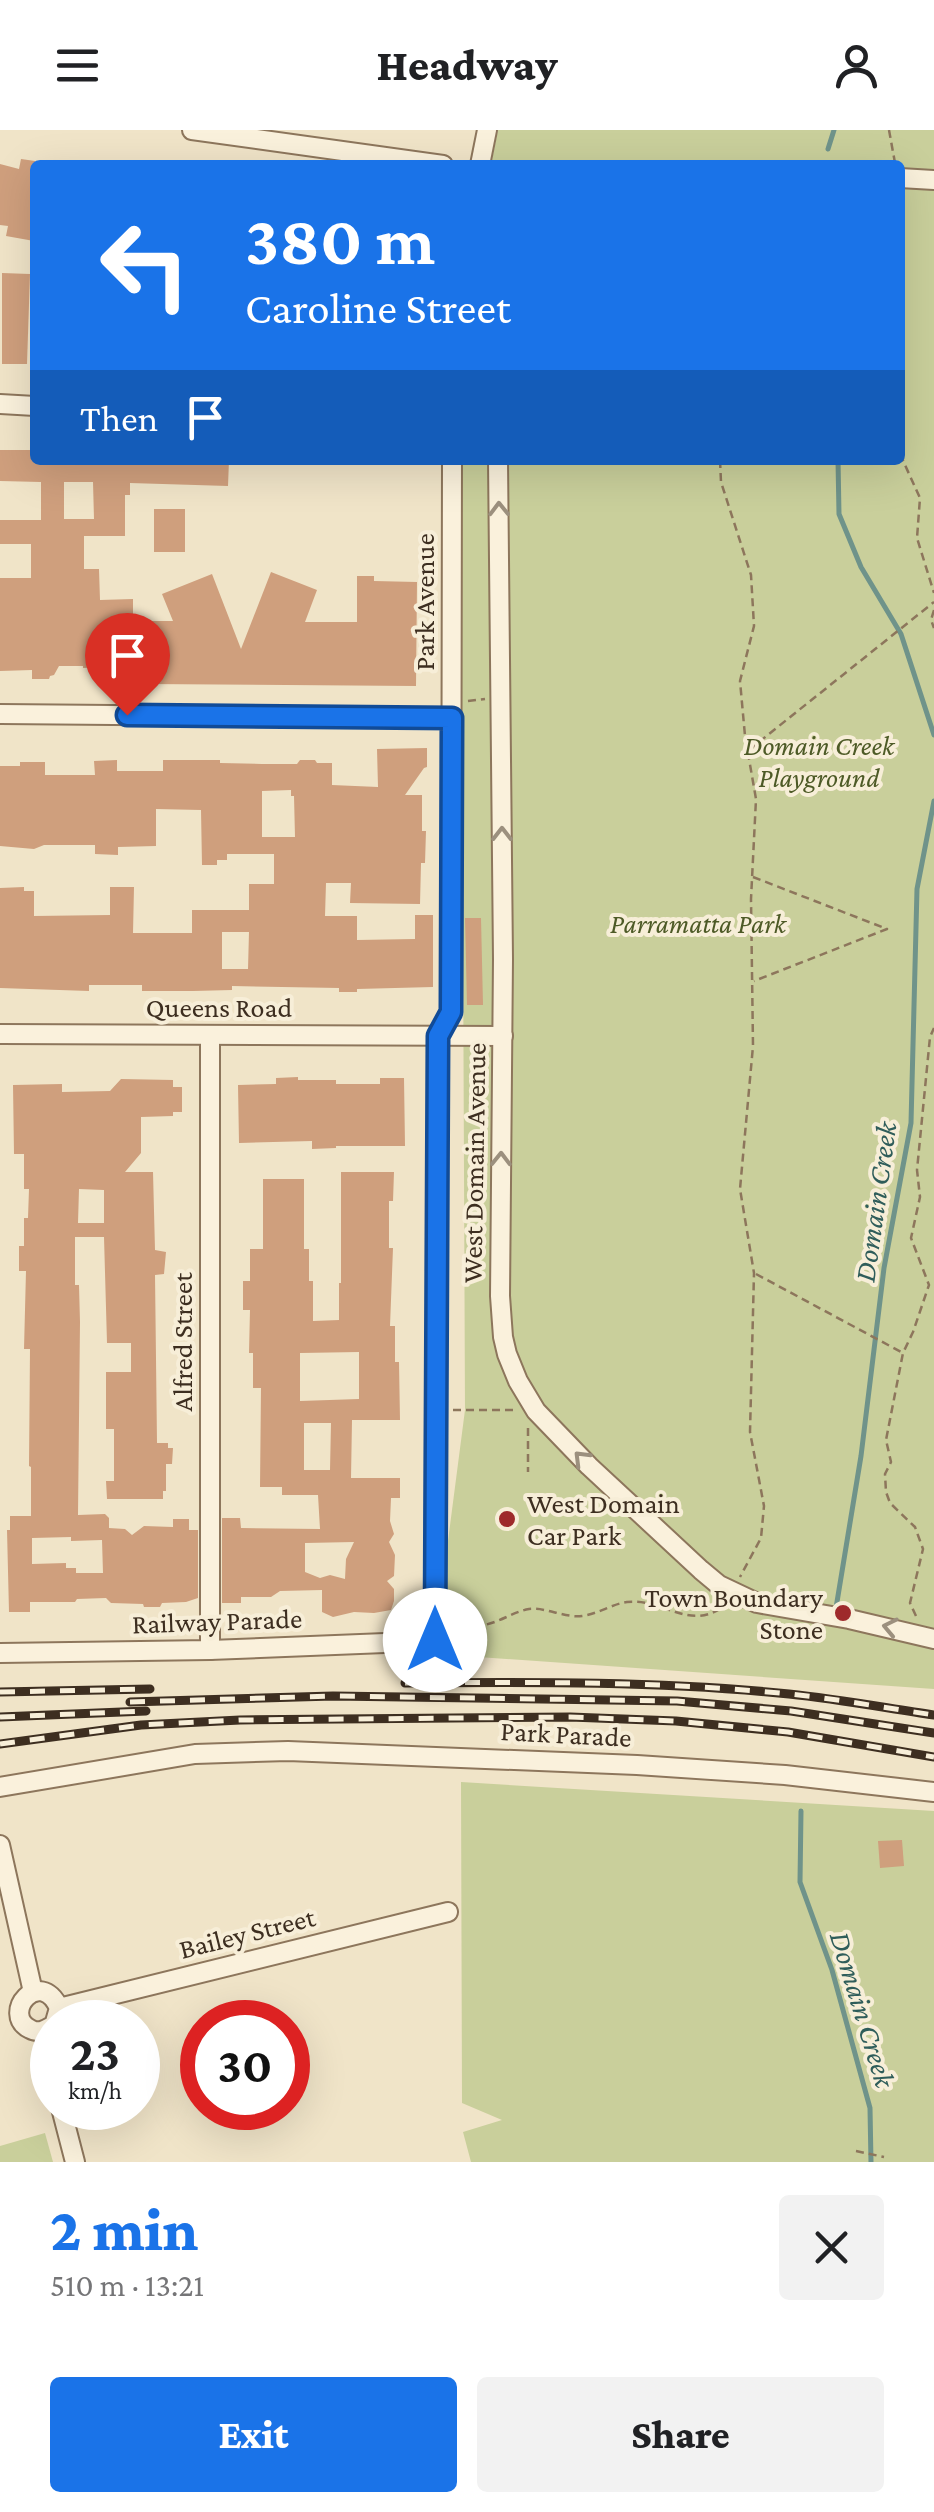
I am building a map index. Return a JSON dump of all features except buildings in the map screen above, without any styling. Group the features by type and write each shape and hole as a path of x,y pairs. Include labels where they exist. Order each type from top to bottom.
{"street":[{"path":"192,130 408,160"},
{"path":"481,160 487,130"},
{"path":"905,178 934,180"},
{"path":"0,404 30,406"},
{"name":"Park Avenue","path":"435,1640 438,1036 451,1012 452,465"},
{"name":"West Domain Avenue","path":"498,465 503,1338 512,1367 536,1411 684,1557 734,1593"},
{"path":"0,714 452,710"},
{"name":"Queens Road","path":"0,1034 503,1036"},
{"name":"Alfred Street","path":"210,1035 210,1650"},
{"path":"734,1593 777,1608 850,1618 930,1637"},
{"name":"Railway Parade","path":"0,1653 210,1650 435,1640"},
{"name":"Park Parade","path":"0,1787 195,1754 288,1751 637,1765 785,1775 934,1792"},
{"path":"0,1845 34,1992"},
{"name":"Bailey Street","path":"131,2000 448,1912"},
{"path":"30,2027 19,2018 22,2000 34,1992 47,1992 55,2000"},
{"path":"0,2023 19,2018"},
{"path":"67,2130 74,2162"}],"path":[{"path":"889,130 895,160"},
{"path":"461,1625 486,1625 536,1608 581,1616 626,1602 691,1617 707,1616 722,1609 734,1593 761,1538 764,1506 750,1432 754,1274 740,1189 753,1046 752,876 756,798 740,680 754,626 751,575 721,482 720,465"},
{"path":"905,465 920,498 917,538 934,593"},
{"path":"748,751 934,602"},
{"path":"934,610 934,628"},
{"path":"452,710 502,698"},
{"path":"752,876 887,928 752,982"},
{"path":"929,1285 911,1238 920,1197 917,1170 934,1028"},
{"path":"754,1274 903,1352"},
{"path":"930,1637 910,1603 923,1550 914,1527 890,1503 886,1492 890,1462 886,1440 903,1352 934,1278"},
{"path":"436,1409 536,1411"},
{"path":"528,1472 528,1419 536,1411"},
{"path":"858,2151 882,2157"}],"green space":[{"name":"Parramatta Park","path":"498,130 934,130 934,1689 464,1656 435,1641 465,1410 461,465 905,465 905,160 492,160"},
{"path":"461,1782 934,1811 934,2162 471,2162 463,2132 502,2120 462,2103"},
{"path":"45,2133 53,2162 0,2162 0,2146"}],"waterway":[{"name":"Domain Creek","path":"828,149 834,130"},
{"name":"Domain Creek","path":"838,465 839,514 861,567 901,634 934,735"},
{"name":"Domain Creek","path":"836,1608 861,1456 884,1268 911,1123 917,889 934,801"},
{"name":"Domain Creek","path":"801,1811 800,1882 832,1970 870,2108 871,2162"}],"railway":[{"path":"405,1683 693,1687 807,1696 934,1715"},
{"path":"0,1692 150,1689"},
{"path":"130,1702 333,1696 677,1701 791,1711 934,1733"},
{"path":"0,1717 146,1711"},
{"path":"0,1744 141,1725 240,1720 570,1717 676,1721 788,1732 934,1757"}],"place":[{"name":"West Domain Car Park","path":"507,1519"},
{"name":"Town Boundary Stone","path":"843,1613"}],"route":[{"path":"127,715 452,718 451,1012 438,1036 435,1640"}],"park label":[{"name":"Domain Creek Playground","path":"819,761"}]}
